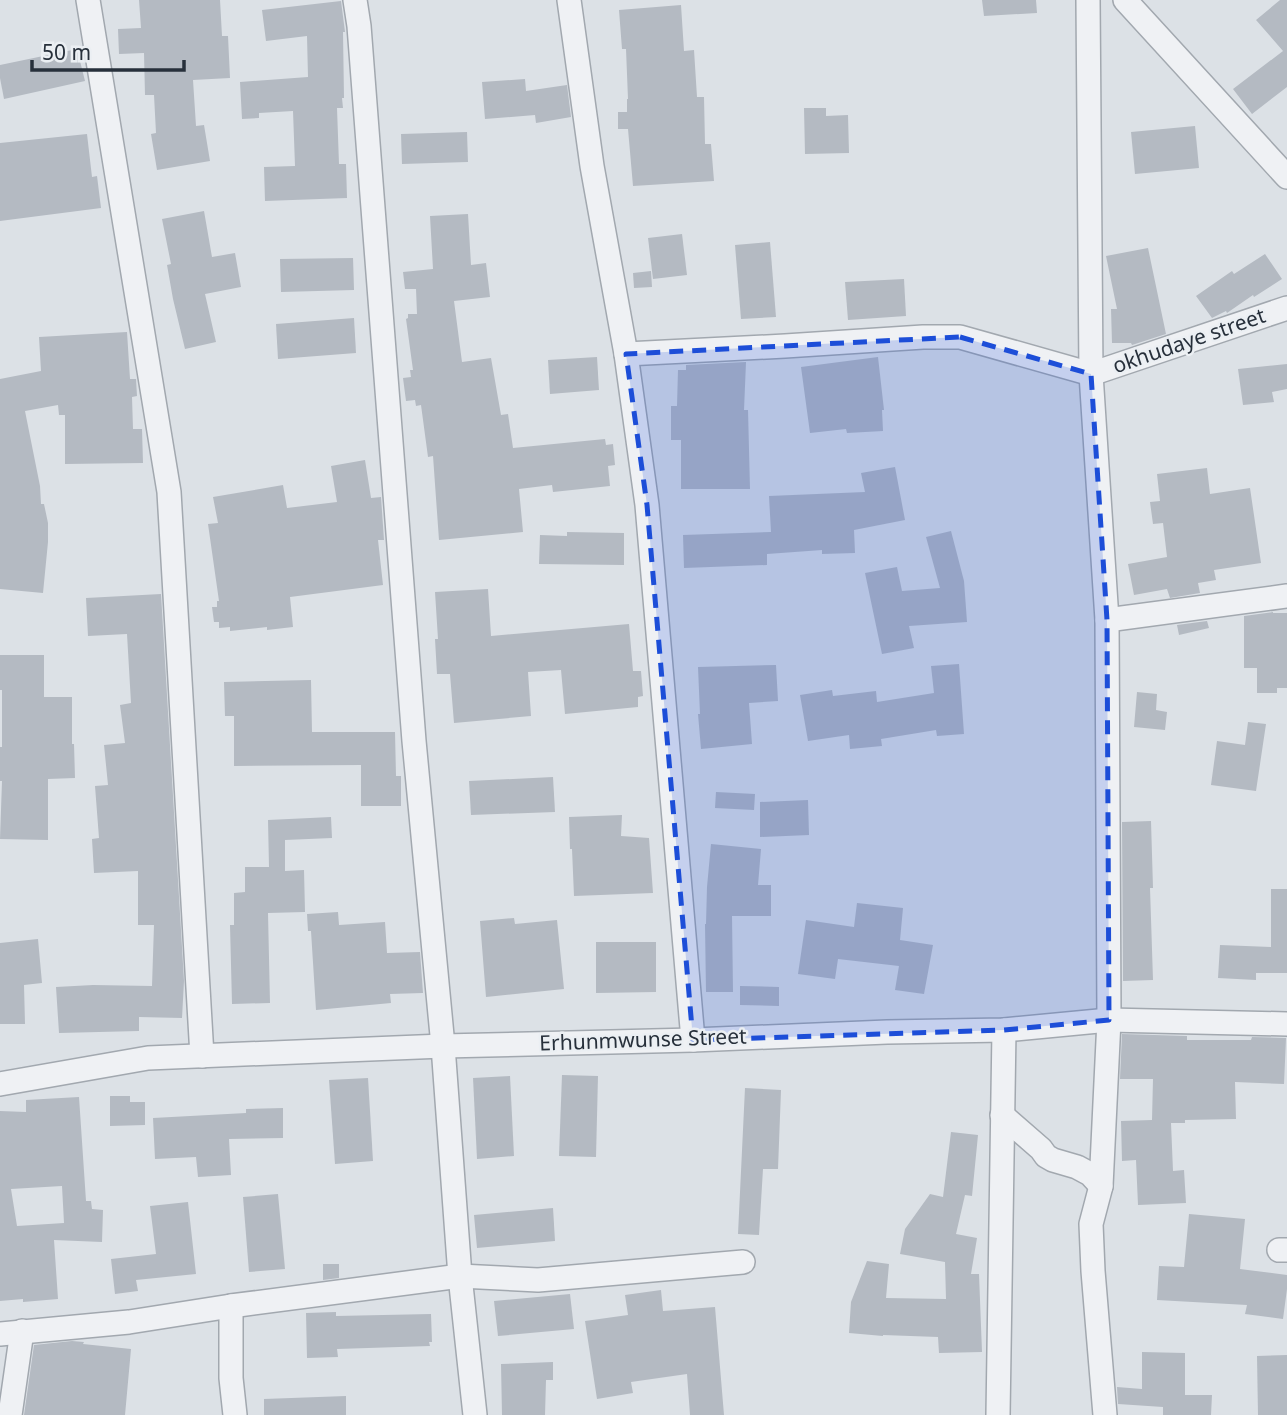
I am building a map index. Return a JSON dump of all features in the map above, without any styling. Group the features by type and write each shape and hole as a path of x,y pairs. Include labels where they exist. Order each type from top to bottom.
{"street":[{"path":"88,0 169,492 202,1056"},
{"path":"355,0 414,741 443,1046 460,1276 475,1415"},
{"path":"569,0 592,166 626,355 647,505 693,1040"},
{"path":"1105,1415 1091,1224 1101,1185 1109,1020 1107,621 1091,374 1088,5 1125,0 1287,177"},
{"name":"okhudaye street","path":"1091,374 1287,308"},
{"path":"626,355 960,337 1091,374"},
{"path":"1107,621 1287,596"},
{"name":"Erhunmwunse Street","path":"0,1084 148,1058 443,1046 1004,1030 1109,1020 1287,1024"},
{"path":"998,1415 1004,1030"},
{"path":"1002,1115 1046,1156 1077,1167 1090,1174 1101,1185"},
{"path":"10,1415 11,1332 129,1322 460,1276 538,1280 743,1262"},
{"path":"231,1306 231,1378 235,1415"}],"highlighted area":[{"path":"960,337 1091,374 1107,620 1109,1020 1004,1030 693,1040 647,505 626,354"}],"building":[{"path":"139,0 220,0 222,36 228,36 230,78 193,80 196,126 204,125 210,161 157,170 151,134 156,133 154,95 145,95 144,53 119,54 118,29 141,28"},
{"path":"982,0 1036,0 1037,13 984,16"},
{"path":"1280,0 1287,0 1287,87 1252,114 1233,89 1283,51 1256,20"},
{"path":"341,1 345,32 344,98 343,108 337,108 339,164 346,164 347,198 265,201 264,167 295,166 293,111 259,113 259,118 242,119 240,82 308,77 307,36 266,41 262,10"},
{"path":"681,5 684,51 694,50 697,97 704,97 705,144 711,144 714,181 633,186 628,129 618,129 618,112 627,112 628,99 626,49 622,49 619,10"},
{"path":"77,49 85,81 4,99 0,65"},
{"path":"525,79 526,91 567,85 571,117 536,123 535,115 485,119 482,82"},
{"path":"804,108 826,108 826,116 848,115 849,153 805,154"},
{"path":"1195,126 1199,168 1135,174 1131,132"},
{"path":"467,132 468,162 402,164 401,134"},
{"path":"87,134 92,177 97,176 101,208 0,221 0,143"},
{"path":"204,211 212,257 235,253 241,287 205,294 216,342 185,349 173,299 167,265 171,264 162,219"},
{"path":"468,214 471,265 486,263 490,297 454,301 462,362 491,358 501,415 508,414 513,448 605,439 606,445 613,444 615,465 608,466 610,486 553,492 552,485 519,489 523,532 439,540 433,456 428,457 421,405 416,406 415,400 406,401 403,378 411,377 410,370 413,370 406,319 408,314 417,314 416,289 405,289 403,272 433,269 430,216"},
{"path":"682,234 687,275 653,279 648,238"},
{"path":"770,242 776,317 741,319 735,245"},
{"path":"1148,248 1166,334 1132,345 1112,343 1111,309 1117,309 1106,256"},
{"path":"1265,254 1282,279 1227,313 1226,311 1212,318 1196,296 1232,271 1234,274"},
{"path":"353,258 354,290 281,292 280,259"},
{"path":"651,271 652,287 634,288 633,273"},
{"path":"904,279 906,316 848,320 845,282"},
{"path":"354,318 356,353 278,359 276,324"},
{"path":"127,332 130,379 136,379 137,396 132,397 133,429 142,429 143,463 65,464 65,415 59,415 58,405 25,411 41,504 44,504 48,523 43,593 0,589 0,379 41,371 39,337"},
{"path":"597,357 599,390 550,394 548,360"},
{"path":"878,357 884,410 883,431 847,433 846,429 810,433 801,367"},
{"path":"746,362 744,410 748,410 750,489 681,489 681,440 671,440 671,406 677,406 678,370 686,370 686,365"},
{"path":"1287,364 1287,389 1272,392 1274,402 1243,405 1238,369"},
{"path":"365,460 371,498 381,497 384,540 378,540 383,585 290,597 293,627 230,631 230,627 219,628 219,622 214,622 212,607 217,607 219,601 208,524 218,523 213,497 283,485 287,508 337,502 331,466"},
{"path":"895,467 905,520 854,530 855,553 822,554 822,550 767,554 767,565 684,568 683,535 771,532 769,496 865,492 861,473"},
{"path":"1207,468 1210,494 1250,488 1261,563 1214,570 1216,580 1198,583 1200,593 1170,598 1167,589 1134,595 1128,564 1167,557 1163,523 1153,524 1150,502 1160,501 1157,474"},
{"path":"951,531 964,581 967,622 909,626 914,648 882,654 865,573 897,567 902,591 940,588 926,537"},
{"path":"567,532 624,533 624,565 539,564 540,535 567,536"},
{"path":"488,589 491,636 629,624 633,671 641,671 643,696 638,697 638,707 565,714 561,670 528,672 531,716 454,723 450,674 437,674 435,592"},
{"path":"161,594 184,981 182,1018 139,1017 139,1031 59,1033 56,987 152,986 154,925 138,925 138,871 94,873 92,839 99,838 95,786 108,785 104,745 125,743 120,705 131,703 127,634 88,636 86,598"},
{"path":"1287,613 1287,688 1277,688 1277,693 1257,693 1257,668 1244,668 1244,616"},
{"path":"1207,621 1209,628 1179,635 1177,625"},
{"path":"0,655 44,655 44,697 72,697 75,778 48,779 48,840 0,839"},
{"path":"959,664 964,734 937,736 936,730 881,739 882,746 850,749 849,735 808,741 800,695 832,690 833,696 876,691 877,702 934,693 931,666"},
{"path":"776,665 778,701 749,703 752,744 701,749 698,667"},
{"path":"311,680 312,732 395,732 396,776 401,776 401,806 361,806 361,765 234,766 234,716 225,716 224,682"},
{"path":"1137,692 1157,694 1156,710 1167,712 1165,730 1134,727"},
{"path":"1248,722 1266,724 1256,791 1211,785 1217,741 1245,745"},
{"path":"553,777 555,812 471,815 469,781"},
{"path":"716,792 755,794 754,810 715,808"},
{"path":"808,800 809,835 760,837 760,802"},
{"path":"622,815 621,836 649,838 653,893 574,896 569,817"},
{"path":"331,817 332,838 285,840 285,871 304,870 305,912 268,913 270,1003 232,1004 230,925 234,925 234,893 245,892 245,867 269,867 268,820"},
{"path":"1151,821 1153,980 1123,981 1122,822"},
{"path":"711,844 761,849 758,885 771,885 771,916 732,916 733,992 706,992 705,924"},
{"path":"1271,889 1287,889 1287,973 1256,973 1256,980 1218,978 1220,945 1271,947"},
{"path":"857,903 903,908 900,940 933,945 924,994 895,990 899,966 838,959 835,979 798,974 806,920 854,927"},
{"path":"338,912 339,925 385,922 387,953 420,952 423,993 390,994 391,1003 316,1010 311,931 308,931 307,914"},
{"path":"514,918 515,924 557,920 564,989 486,997 480,921"},
{"path":"38,939 42,983 24,985 25,1024 0,1024 0,943"},
{"path":"596,942 656,942 656,992 596,993"},
{"path":"740,986 779,987 779,1006 740,1005"},
{"path":"1122,1034 1187,1036 1187,1040 1286,1038 1284,1084 1235,1082 1236,1119 1185,1120 1185,1123 1171,1123 1173,1171 1184,1170 1186,1203 1138,1205 1136,1160 1122,1161 1121,1121 1152,1120 1153,1079 1120,1079"},
{"path":"562,1075 598,1076 596,1157 559,1156"},
{"path":"510,1076 514,1156 477,1159 473,1078"},
{"path":"368,1078 373,1161 335,1164 329,1080"},
{"path":"745,1088 781,1090 778,1169 763,1169 759,1235 738,1234"},
{"path":"110,1096 130,1096 130,1102 145,1102 145,1125 110,1126"},
{"path":"79,1097 86,1201 91,1201 92,1209 103,1210 102,1242 54,1240 58,1299 0,1301 0,1111 26,1112 26,1100","holes":["62,1186 64,1223 17,1226 11,1189"]},
{"path":"283,1108 283,1138 229,1139 231,1175 198,1177 196,1157 155,1159 153,1118 246,1113 246,1109"},
{"path":"951,1132 978,1135 972,1196 965,1195 956,1234 977,1238 971,1274 979,1274 982,1352 939,1353 938,1337 849,1333 851,1302 867,1261 889,1264 886,1298 946,1299 945,1262 900,1254 905,1229 930,1194 943,1197"},
{"path":"278,1194 285,1269 249,1272 243,1197"},
{"path":"188,1202 196,1274 136,1280 138,1291 115,1294 111,1259 156,1254 150,1206"},
{"path":"553,1208 555,1241 477,1248 474,1215"},
{"path":"1189,1214 1245,1219 1240,1269 1287,1275 1283,1319 1245,1314 1247,1305 1157,1300 1159,1266 1184,1267"},
{"path":"323,1264 339,1264 339,1278 323,1280"},
{"path":"661,1290 663,1311 715,1307 724,1415 690,1415 687,1374 631,1382 633,1393 597,1399 585,1321 628,1315 625,1295"},
{"path":"570,1294 574,1329 498,1336 494,1301"},
{"path":"336,1312 336,1316 431,1314 432,1342 429,1342 430,1346 337,1349 338,1357 307,1358 306,1313"},
{"path":"72,1341 131,1349 125,1415 24,1415 34,1345"},
{"path":"1142,1352 1185,1353 1185,1395 1212,1395 1211,1415 1163,1415 1163,1407 1118,1404 1117,1387 1142,1389"},
{"path":"1287,1355 1287,1415 1258,1415 1257,1356"},
{"path":"553,1362 553,1380 546,1380 545,1415 502,1415 501,1364"},
{"path":"346,1396 346,1415 264,1415 264,1399"}]}
